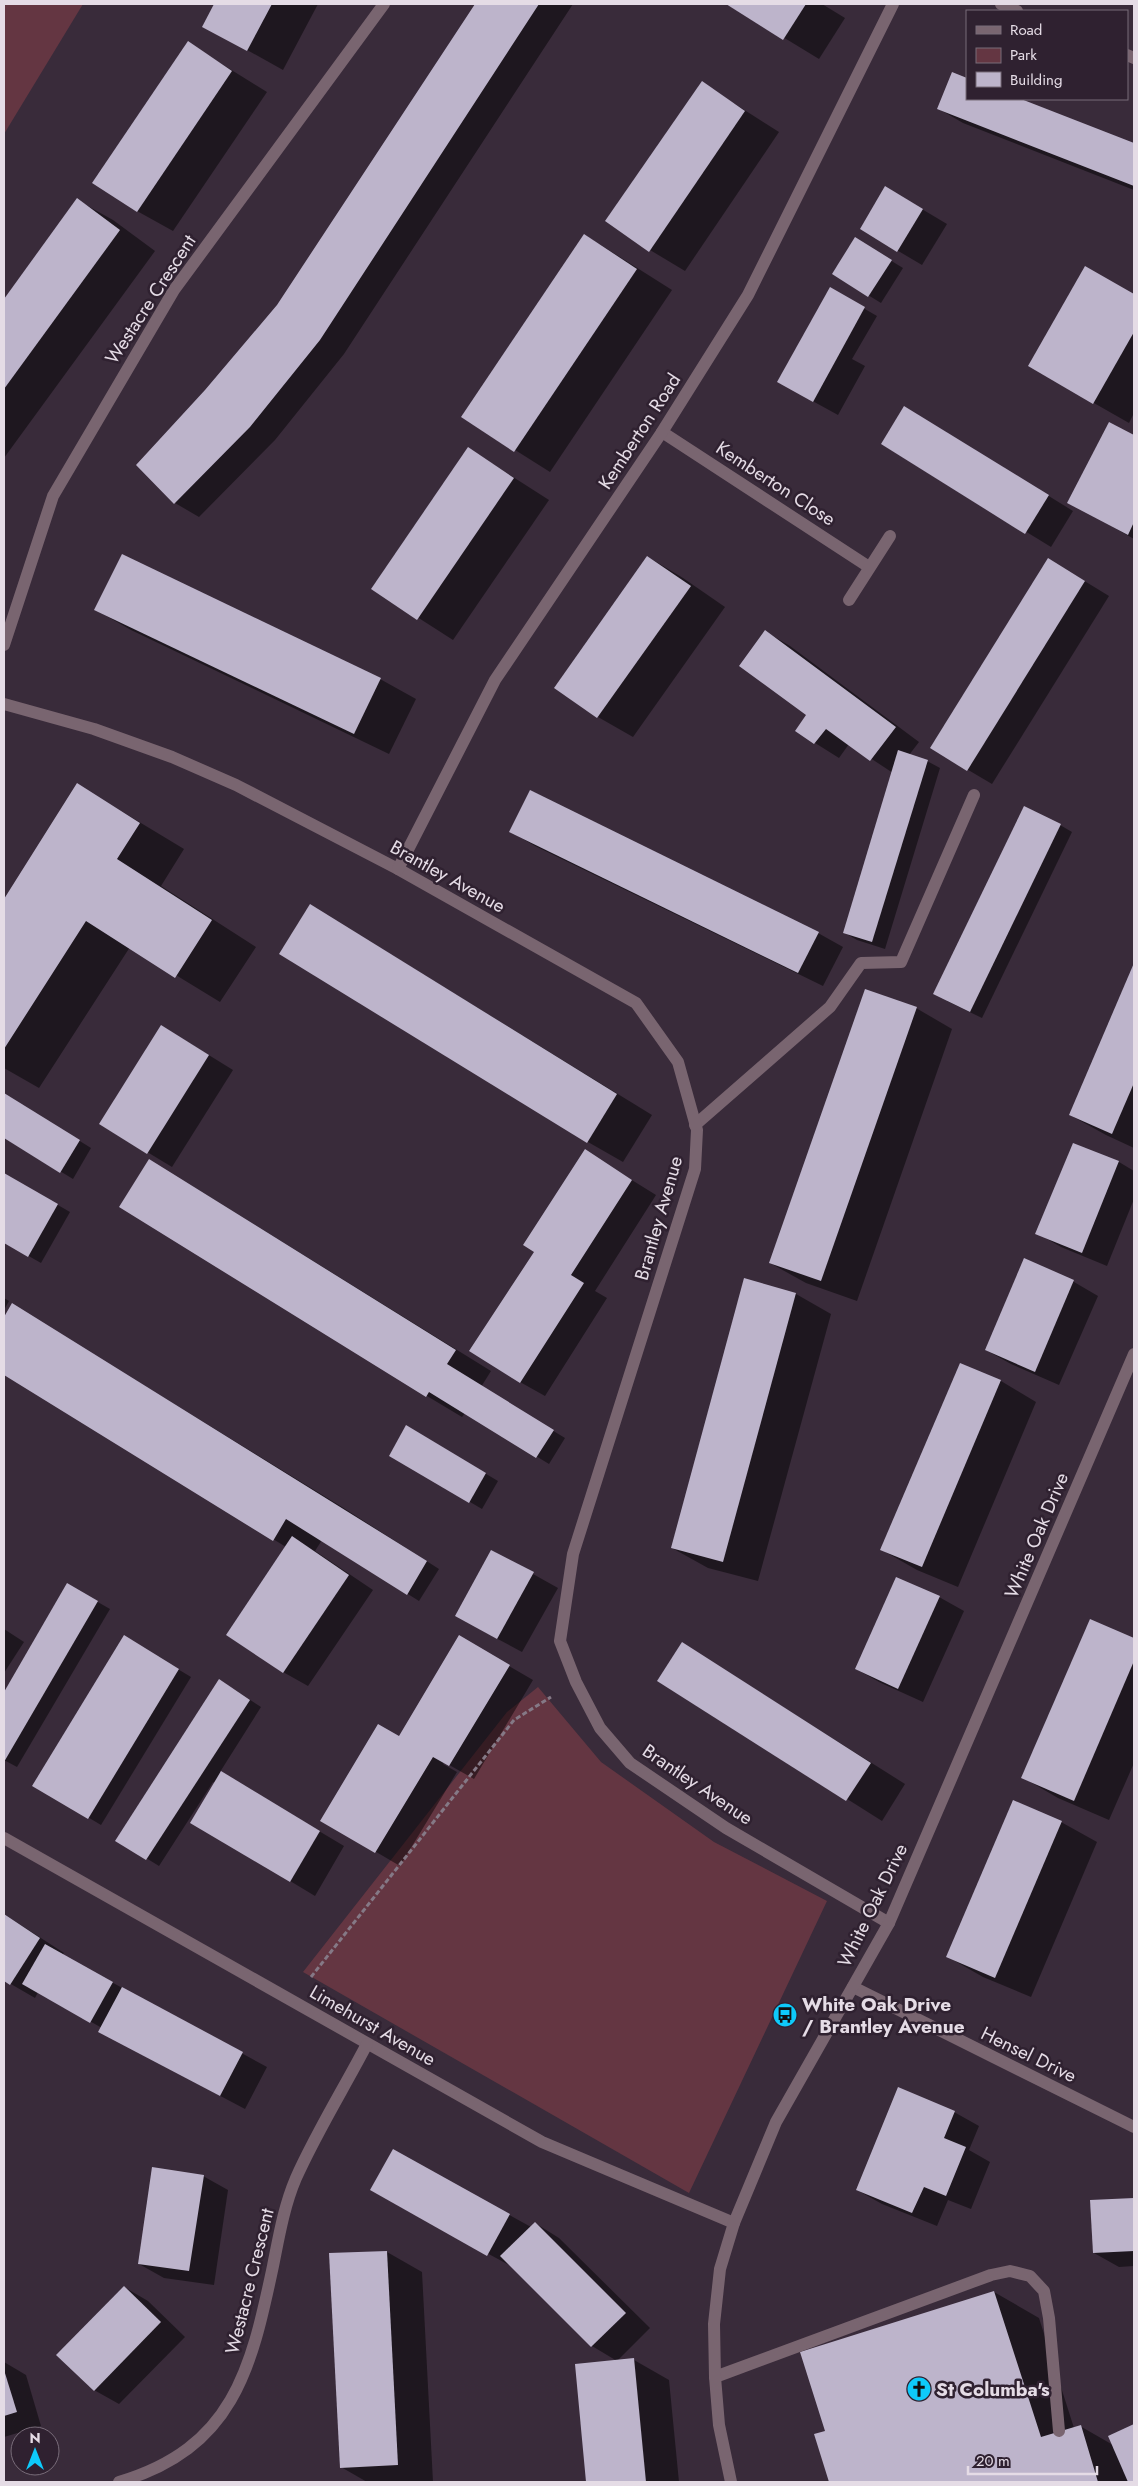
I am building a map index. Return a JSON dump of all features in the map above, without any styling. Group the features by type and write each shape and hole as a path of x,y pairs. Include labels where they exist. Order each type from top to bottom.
{"street":[{"name":"Westacre Crescent","path":"4,645 53,496 174,290 384,4"},
{"name":"Kemberton Road","path":"398,869 495,680 662,432 748,295 893,4"},
{"path":"1001,4 1015,10"},
{"name":"Kemberton Close","path":"662,432 869,566"},
{"path":"849,600 890,536"},
{"name":"Brantley Avenue","path":"4,704 94,729 172,757 236,785 398,869 636,1004 678,1062 695,1126 695,1169 573,1554 560,1641 576,1682 600,1728 630,1763 726,1828 889,1923"},
{"path":"695,1126 830,1007 861,963 901,962 974,795"},
{"name":"White Oak Drive","path":"731,2482 720,2425 715,2377 714,2324 720,2269 734,2223 776,2122 889,1923 1134,1354"},
{"name":"Limehurst Avenue","path":"4,1838 542,2142 734,2223"},
{"name":"Hensel Drive","path":"853,1987 1134,2127"},
{"name":"Westacre Crescent","path":"119,2482 142,2475 178,2458 206,2432 229,2405 246,2372 259,2331 283,2218 296,2178 367,2044"},
{"path":"715,2377 991,2275 1010,2271 1030,2276 1044,2291 1050,2318 1059,2431"}],"path":[{"path":"292,2001 514,1720 576,1682"}],"green space":[{"path":"4,4 83,4 4,134"},
{"path":"538,1687 601,1762 714,1842 827,1901 689,2193 303,1972 507,1712"}],"building":[{"path":"214,4 272,4 247,51 202,27"},
{"path":"475,4 539,4 320,340 250,427 174,504 136,465 205,390 277,305"},
{"path":"726,4 806,4 783,40"},
{"path":"188,41 232,71 137,212 92,183"},
{"path":"952,72 966,78 966,100 1024,100 1134,143 1134,186 937,109"},
{"path":"702,81 745,111 649,252 605,221"},
{"path":"885,186 923,209 897,252 860,229"},
{"path":"77,198 120,230 4,389 4,299"},
{"path":"584,234 637,269 514,452 461,417"},
{"path":"855,237 892,260 868,297 832,274"},
{"path":"1085,266 1134,294 1134,332 1093,404 1028,366"},
{"path":"830,287 865,307 813,402 777,382"},
{"path":"904,406 1049,495 1025,534 881,444"},
{"path":"1109,422 1134,435 1134,522 1128,535 1067,503"},
{"path":"468,447 514,478 417,620 371,589"},
{"path":"122,554 381,678 354,734 94,610"},
{"path":"647,556 691,586 597,718 554,688"},
{"path":"1048,558 1085,581 967,771 930,748"},
{"path":"765,630 896,727 870,761 826,729 814,744 795,731 806,715 739,666"},
{"path":"898,750 928,760 872,942 843,933"},
{"path":"77,783 140,823 117,859 212,920 175,978 86,921 4,1049 4,899"},
{"path":"530,790 819,932 798,973 509,832"},
{"path":"1024,806 1061,824 970,1012 933,994"},
{"path":"310,904 617,1094 587,1143 279,954"},
{"path":"1134,963 1134,1083 1112,1134 1069,1115"},
{"path":"865,989 917,1007 821,1281 769,1263"},
{"path":"161,1025 209,1055 147,1154 99,1124"},
{"path":"4,1093 80,1140 60,1173 4,1138"},
{"path":"1073,1143 1119,1161 1082,1253 1035,1234"},
{"path":"585,1149 632,1180 571,1275 584,1283 520,1383 469,1351 534,1252 523,1245"},
{"path":"149,1159 456,1350 447,1364 554,1430 536,1458 429,1392 426,1397 119,1207"},
{"path":"4,1173 58,1204 28,1257 4,1243"},
{"path":"1024,1258 1074,1280 1035,1372 985,1350"},
{"path":"744,1278 796,1293 723,1562 671,1548"},
{"path":"12,1303 427,1561 407,1595 286,1519 273,1541 4,1375 4,1317"},
{"path":"960,1363 1001,1380 922,1567 880,1550"},
{"path":"406,1425 486,1473 469,1503 389,1456"},
{"path":"292,1536 349,1575 283,1673 226,1635"},
{"path":"491,1550 534,1572 497,1639 455,1616"},
{"path":"896,1577 940,1596 898,1689 855,1669"},
{"path":"67,1583 98,1601 4,1762 4,1692"},
{"path":"1090,1619 1134,1638 1134,1661 1074,1801 1021,1778"},
{"path":"124,1635 179,1669 88,1819 32,1786"},
{"path":"459,1635 510,1665 449,1766 433,1757 375,1853 320,1821 378,1724 399,1736"},
{"path":"682,1642 871,1763 846,1801 657,1681"},
{"path":"219,1679 250,1700 146,1860 115,1841"},
{"path":"221,1771 320,1831 290,1882 190,1823"},
{"path":"1013,1800 1062,1821 995,1978 946,1957"},
{"path":"4,1914 40,1938 10,1985 4,1981"},
{"path":"45,1944 113,1982 90,2023 22,1984"},
{"path":"122,1987 243,2052 220,2096 98,2032"},
{"path":"898,2087 955,2111 944,2138 966,2147 946,2196 924,2187 912,2213 856,2190"},
{"path":"393,2149 510,2214 487,2256 370,2190"},
{"path":"152,2167 204,2175 189,2271 138,2264"},
{"path":"1134,2198 1134,2251 1093,2253 1090,2200"},
{"path":"535,2222 626,2313 591,2347 500,2256"},
{"path":"387,2251 398,2465 340,2468 329,2253"},
{"path":"124,2286 161,2322 94,2391 56,2355"},
{"name":"St Columba's","path":"994,2291 1041,2437 1081,2425 1098,2482 829,2482 814,2434 825,2431 800,2352"},
{"path":"634,2358 646,2482 586,2482 575,2364"},
{"path":"4,2370 17,2412 4,2416"},
{"path":"1134,2424 1134,2482 1128,2482 1108,2436"}],"place":[{"name":"White Oak Drive / Brantley Avenue","path":"785,2015"},
{"name":"St Columba's","path":"919,2389"}]}
